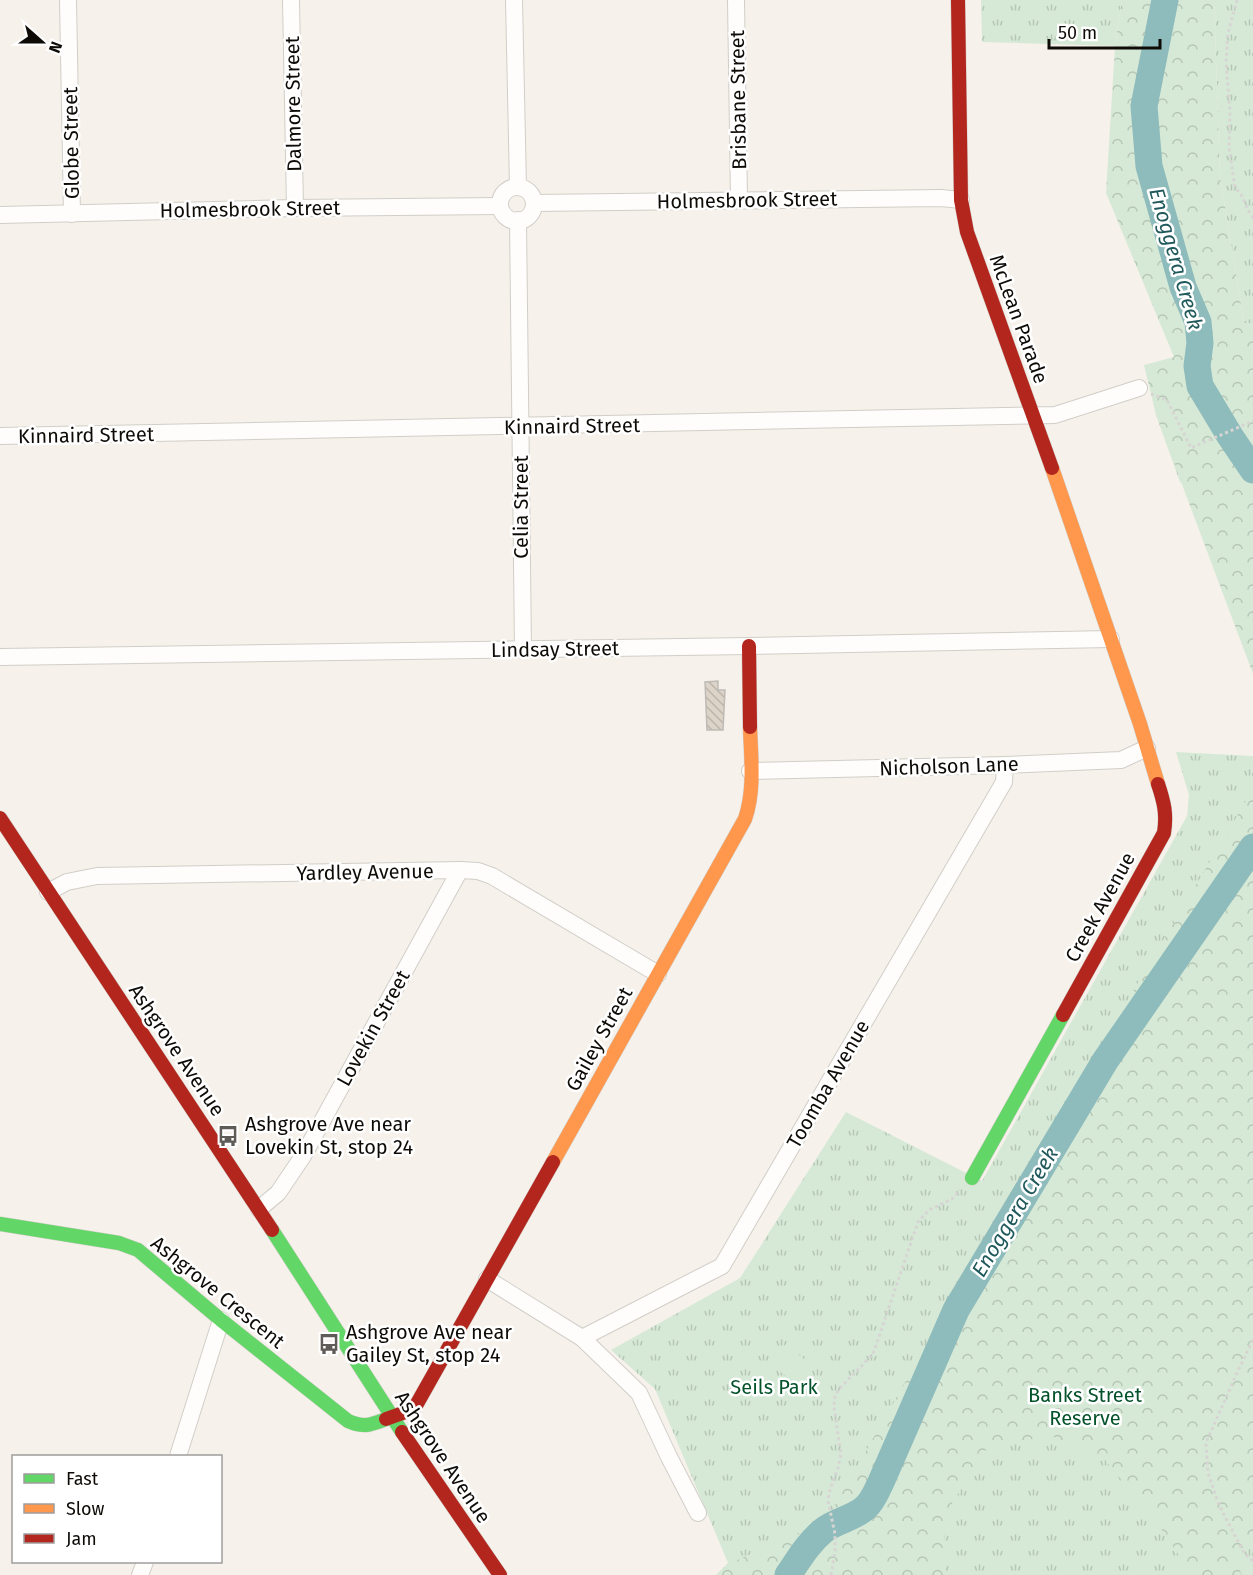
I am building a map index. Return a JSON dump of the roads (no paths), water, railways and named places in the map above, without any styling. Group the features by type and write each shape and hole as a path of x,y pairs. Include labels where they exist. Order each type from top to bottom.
{"street":[{"name":"Globe Street","path":"68,0 72,214"},
{"name":"Dalmore Street","path":"291,0 295,208"},
{"path":"514,0 518,187"},
{"name":"Brisbane Street","path":"736,0 739,200"},
{"name":"McLean Parade","path":"958,0 961,200 967,232 1111,639"},
{"path":"518,187 530,193 534,203 530,214 524,219 512,220 507,217 500,206 501,198 509,189 518,187"},
{"name":"Holmesbrook Street","path":"534,203 942,198 961,200"},
{"name":"Holmesbrook Street","path":"0,215 500,206"},
{"name":"Celia Street","path":"518,220 523,649"},
{"name":"Kinnaird Street","path":"0,436 1034,416 1054,415 1139,388"},
{"name":"Lindsay Street","path":"0,657 1111,639"},
{"name":"Creek Avenue","path":"972,1178 1164,833 1166,818 1164,803 1111,639"},
{"name":"Gailey Street","path":"392,1417 414,1409 746,819 751,792 749,646"},
{"name":"Nicholson Lane","path":"750,771 1121,760 1147,748"},
{"name":"Toomba Avenue","path":"582,1338 722,1266 1004,782 1005,765"},
{"name":"Ashgrove Avenue","path":"0,818 259,1209 392,1417 500,1575"},
{"name":"Lovekin Street","path":"259,1209 278,1193 303,1156 460,870"},
{"name":"Yardley Avenue","path":"48,892 67,882 97,876 478,871 492,876 658,974"},
{"name":"Ashgrove Crescent","path":"0,1224 130,1246 348,1421 360,1426 392,1417"},
{"path":"487,1279 582,1338 639,1393 698,1513"},
{"path":"178,1455 221,1320"}],"waterway":[{"name":"Enoggera Creek","path":"1165,0 1144,106 1149,166 1183,287 1198,322 1200,343 1197,366 1200,386 1253,470"},
{"name":"Enoggera Creek","path":"788,1575 804,1551 819,1535 829,1527 862,1511 873,1499 956,1310 1105,1061 1253,847"}],"place":[{"name":"Ashgrove Ave near Lovekin St, stop 24","path":"228,1136"},
{"name":"Ashgrove Ave near Gailey St, stop 24","path":"329,1344"}],"park label":[{"name":"Seils Park","path":"774,1387"},
{"name":"Banks Street Reserve","path":"1085,1406"}]}
